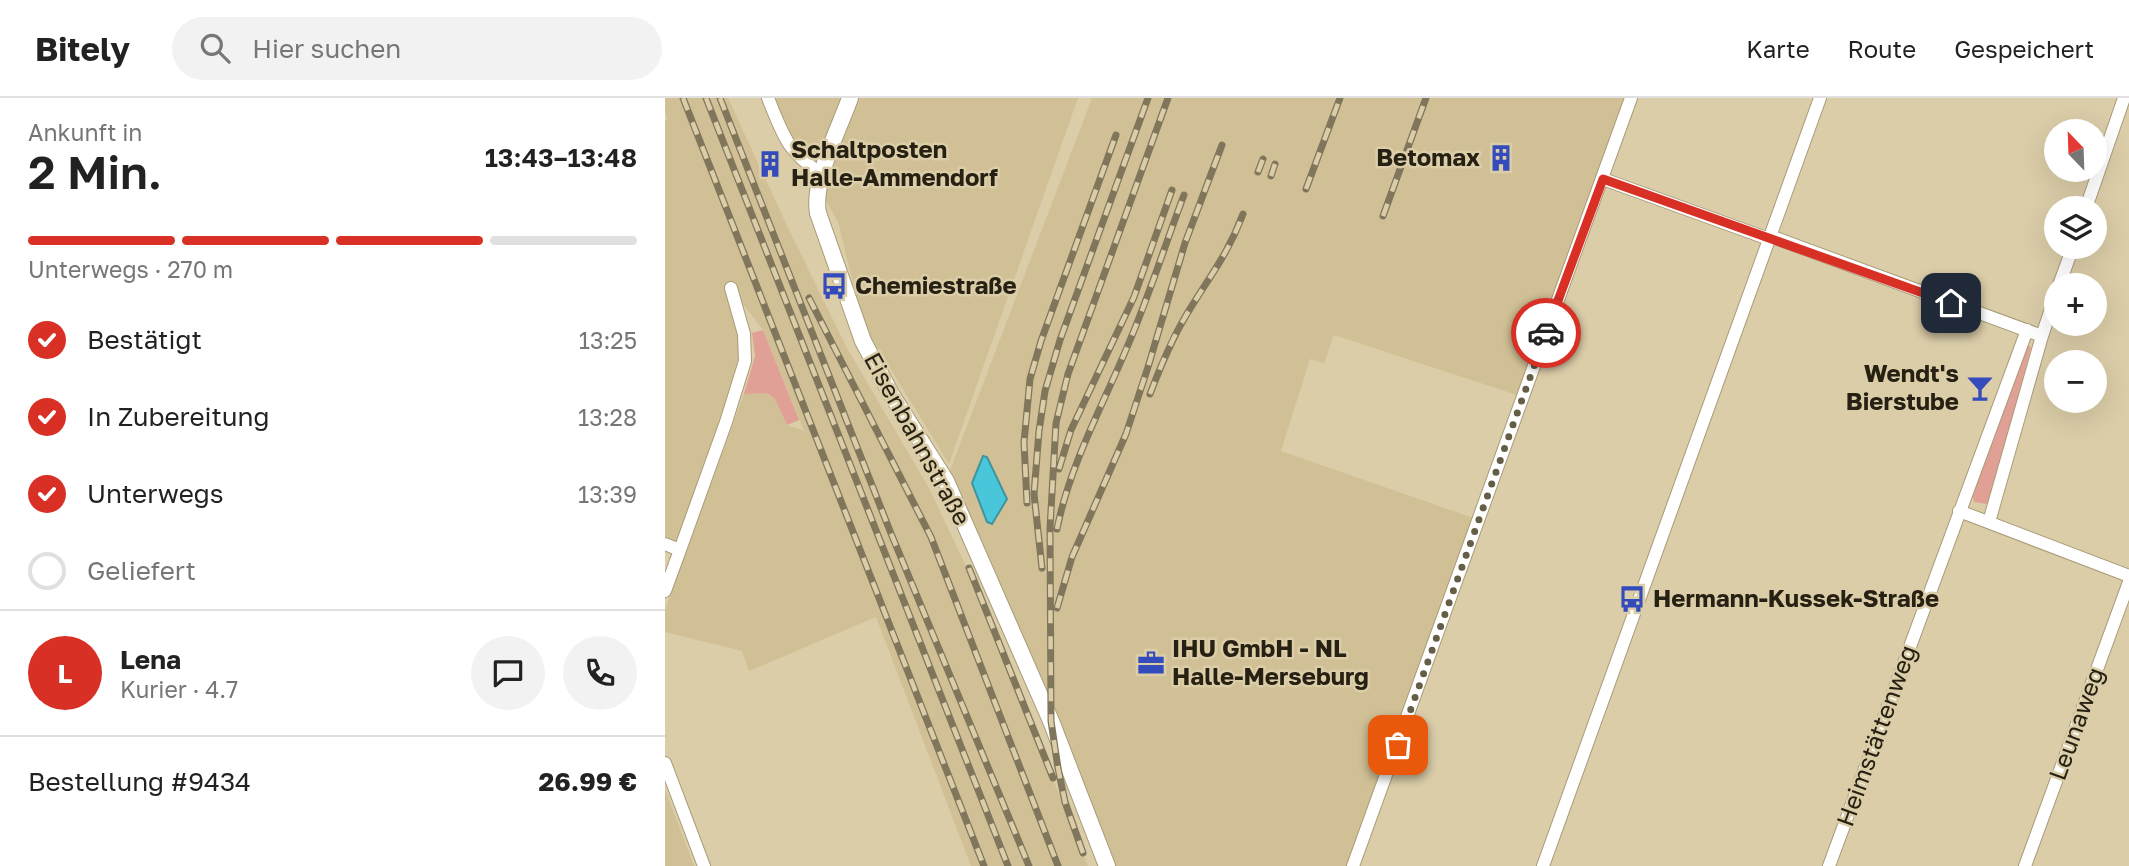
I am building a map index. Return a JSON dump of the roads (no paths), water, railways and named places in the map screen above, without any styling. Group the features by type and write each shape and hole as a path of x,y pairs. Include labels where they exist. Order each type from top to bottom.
{"street":[{"path":"768,98 781,130 795,154 803,163 822,174 850,98"},
{"path":"1353,866 1631,98"},
{"path":"1543,866 1820,98"},
{"path":"2090,196 2124,98"},
{"name":"Eisenbahnstraße","path":"822,174 816,196 818,213 857,328 891,394 951,493 1051,721 1107,866"},
{"path":"1603,179 2042,336"},
{"path":"665,591 745,361 744,334 731,288"},
{"name":"Heimstättenweg","path":"1829,866 2027,330"},
{"path":"1989,522 2044,330"},
{"path":"1959,511 2129,576"},
{"path":"665,544 680,550"},
{"name":"Leunaweg","path":"2025,866 2129,582"},
{"path":"665,763 704,866"}],"water":[{"path":"983,456 987,457 1007,499 992,524 987,522 972,483"}],"railway":[{"path":"683,98 984,866"},
{"path":"706,98 1008,866"},
{"path":"720,98 890,531 1029,866"},
{"path":"1042,568 1034,494 1045,391 1060,340 1148,98"},
{"path":"1083,853 1065,802 1051,721 1050,528 1056,423 1068,374 1168,98"},
{"path":"1306,189 1340,98"},
{"path":"1383,216 1426,98"},
{"path":"1027,503 1024,442 1030,379 1041,341 1116,135"},
{"path":"1057,608 1072,557 1126,434 1185,243 1222,145"},
{"path":"1258,172 1263,159"},
{"path":"1271,176 1275,164"},
{"path":"1059,469 1071,430 1134,297 1172,190"},
{"path":"1057,529 1070,481 1136,327 1184,195"},
{"path":"1150,394 1174,337 1223,256 1243,214"},
{"path":"809,298 931,537 1058,866"},
{"path":"969,568 1053,778"}],"place":[{"name":"Betomax","path":"1501,158"},
{"name":"Schaltposten Halle-Ammendorf","path":"770,164"},
{"name":"Chemiestraße","path":"834,286"},
{"name":"Wendt's Bierstube","path":"1980,388"},
{"name":"Hermann-Kussek-Straße","path":"1632,599"},
{"name":"IHU GmbH - NL Halle-Merseburg","path":"1151,663"}]}
